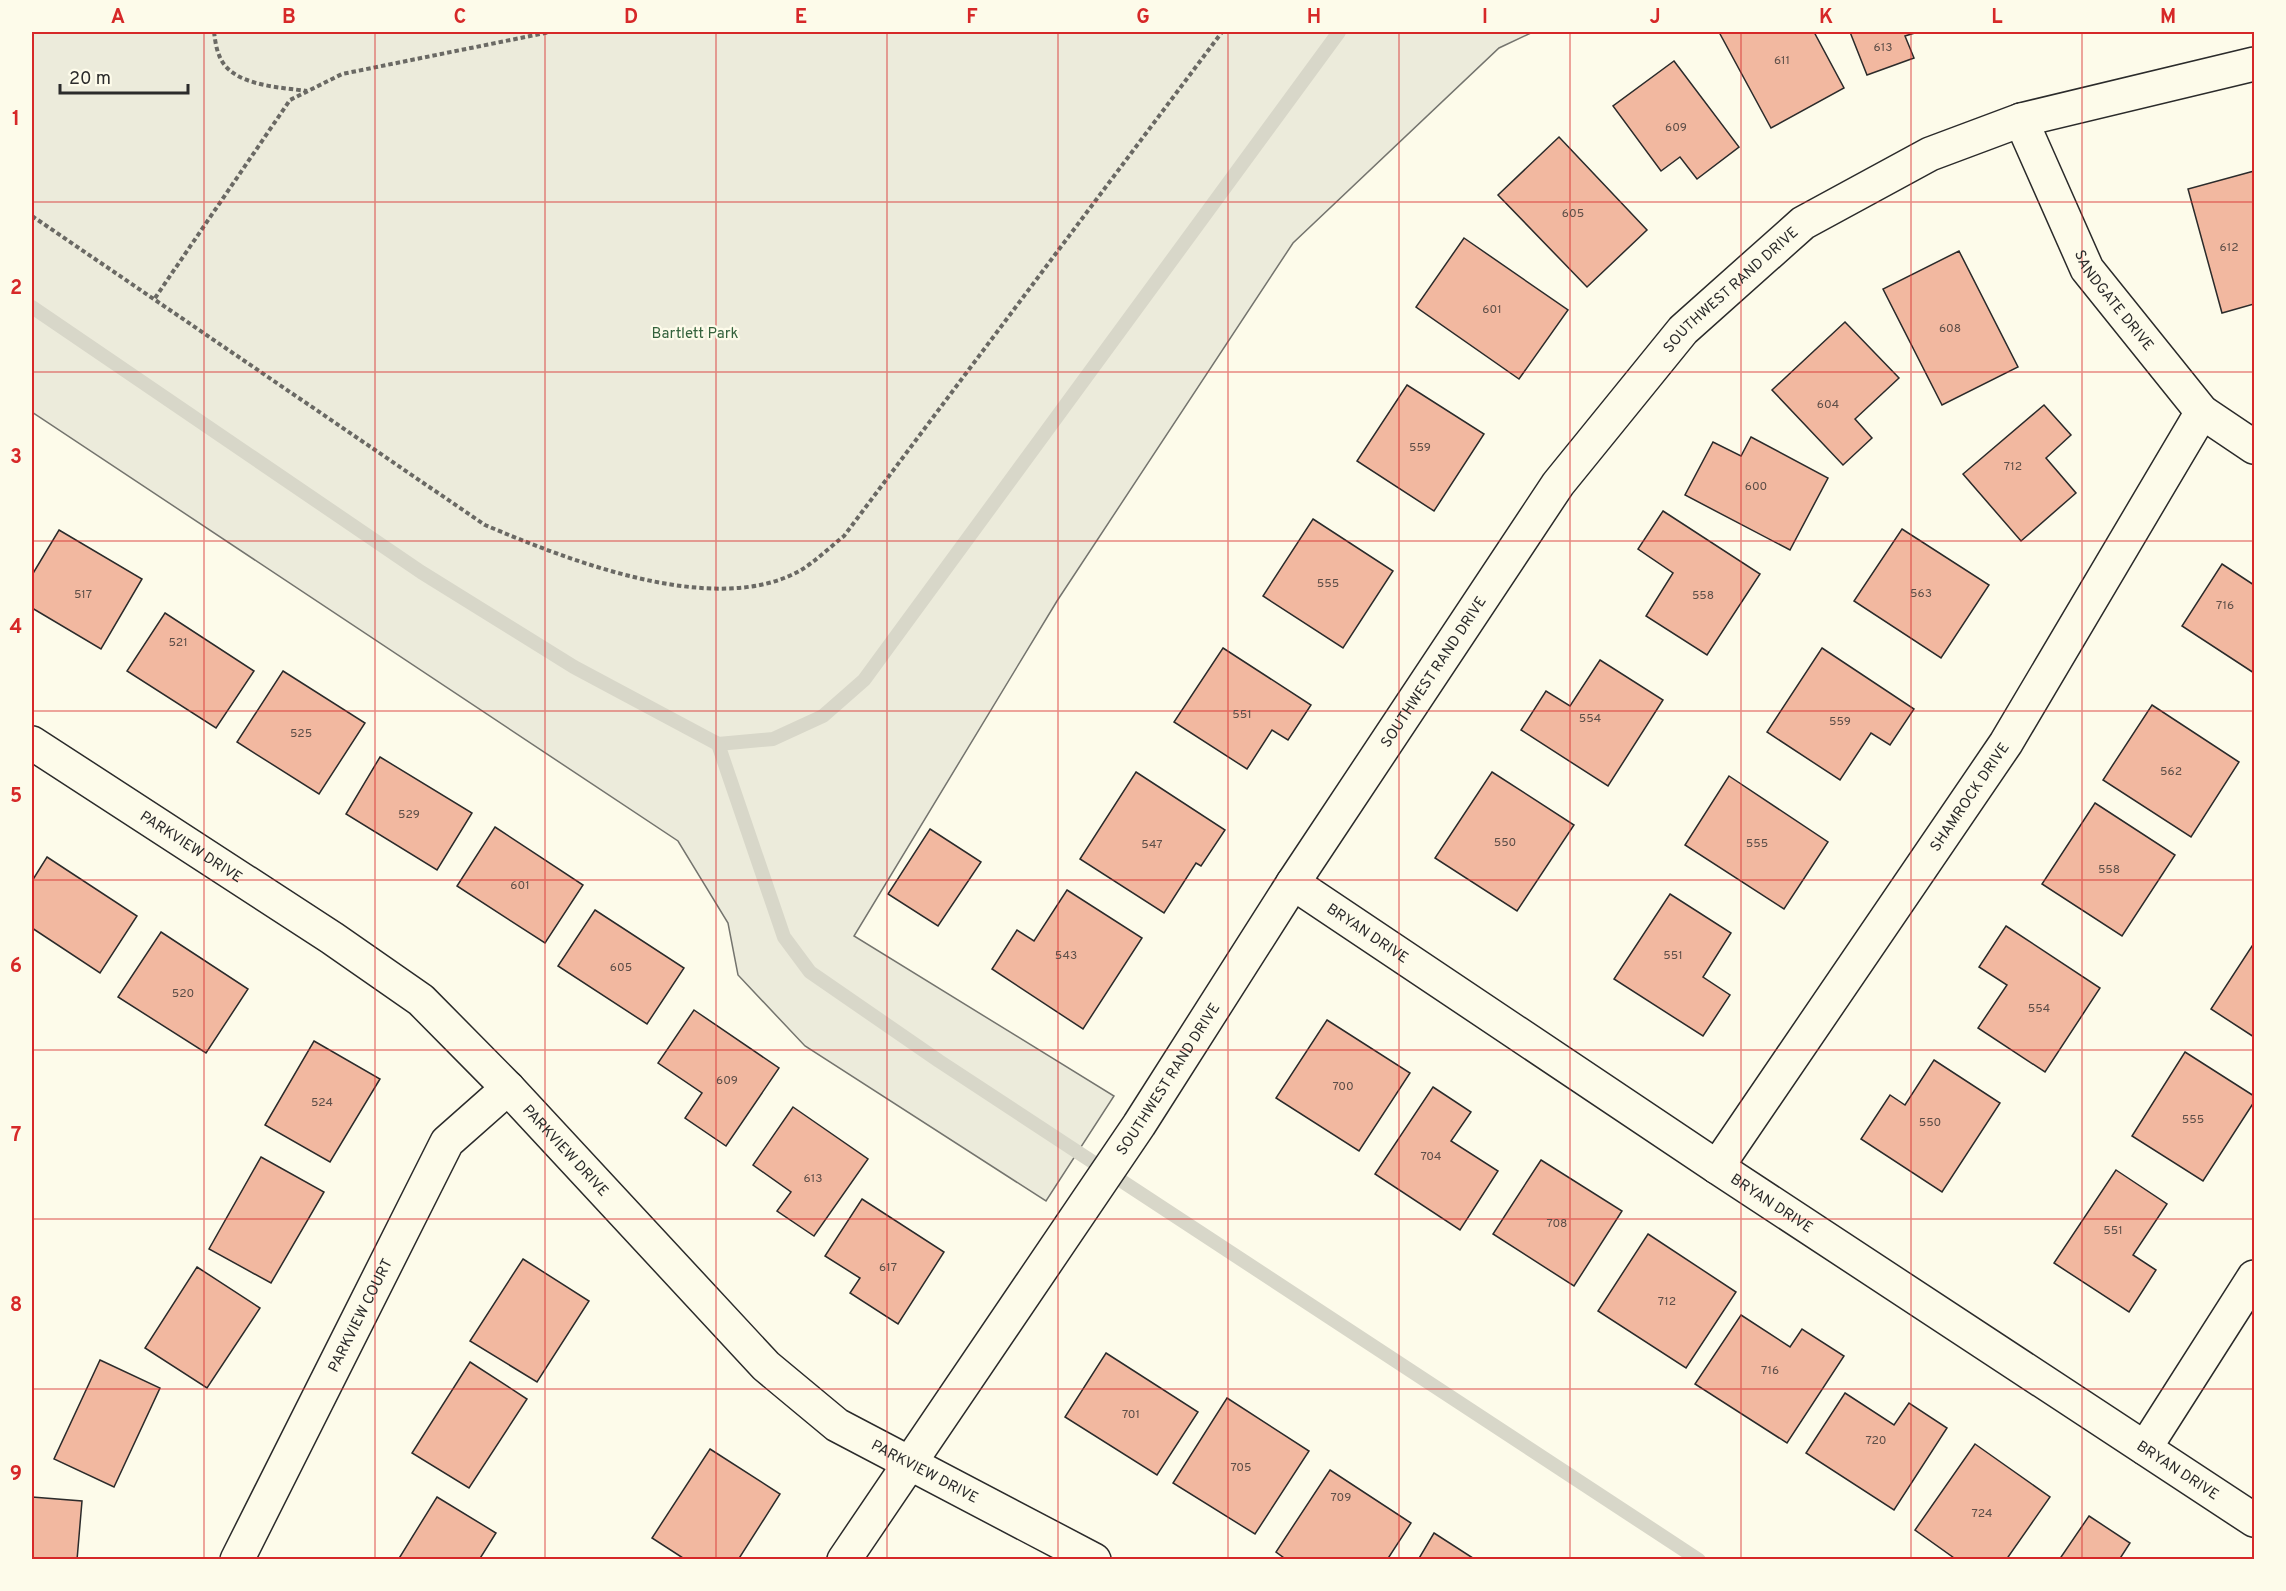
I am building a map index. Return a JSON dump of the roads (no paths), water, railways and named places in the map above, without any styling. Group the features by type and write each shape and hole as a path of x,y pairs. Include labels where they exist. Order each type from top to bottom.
{"street":[{"name":"SOUTHWEST RAND DRIVE","path":"844,1560 1139,1125 1293,883 1558,484 1683,330 1803,224 1930,154 2022,120 2254,63"},
{"name":"SANDGATE DRIVE","path":"2022,120 2086,269 2202,412 2254,447"},
{"name":"SHAMROCK DRIVE","path":"1717,1167 2006,743 2202,412"},
{"name":"PARKVIEW DRIVE","path":"32,743 332,938 421,1000 508,1088 766,1366 837,1425 1094,1560"},
{"name":"BRYAN DRIVE","path":"1293,883 1717,1167 2254,1520"},
{"name":"PARKVIEW COURT","path":"237,1560 447,1142 508,1088"},
{"path":"2145,1448 2254,1277"}],"waterway":[{"path":"32,307 421,572 574,667 718,744 773,739 823,716 864,680 1339,32"},
{"path":"718,744 784,937 810,972 939,1061 1699,1560"}],"park label":[{"name":"Bartlett Park","path":"695,333"}]}
